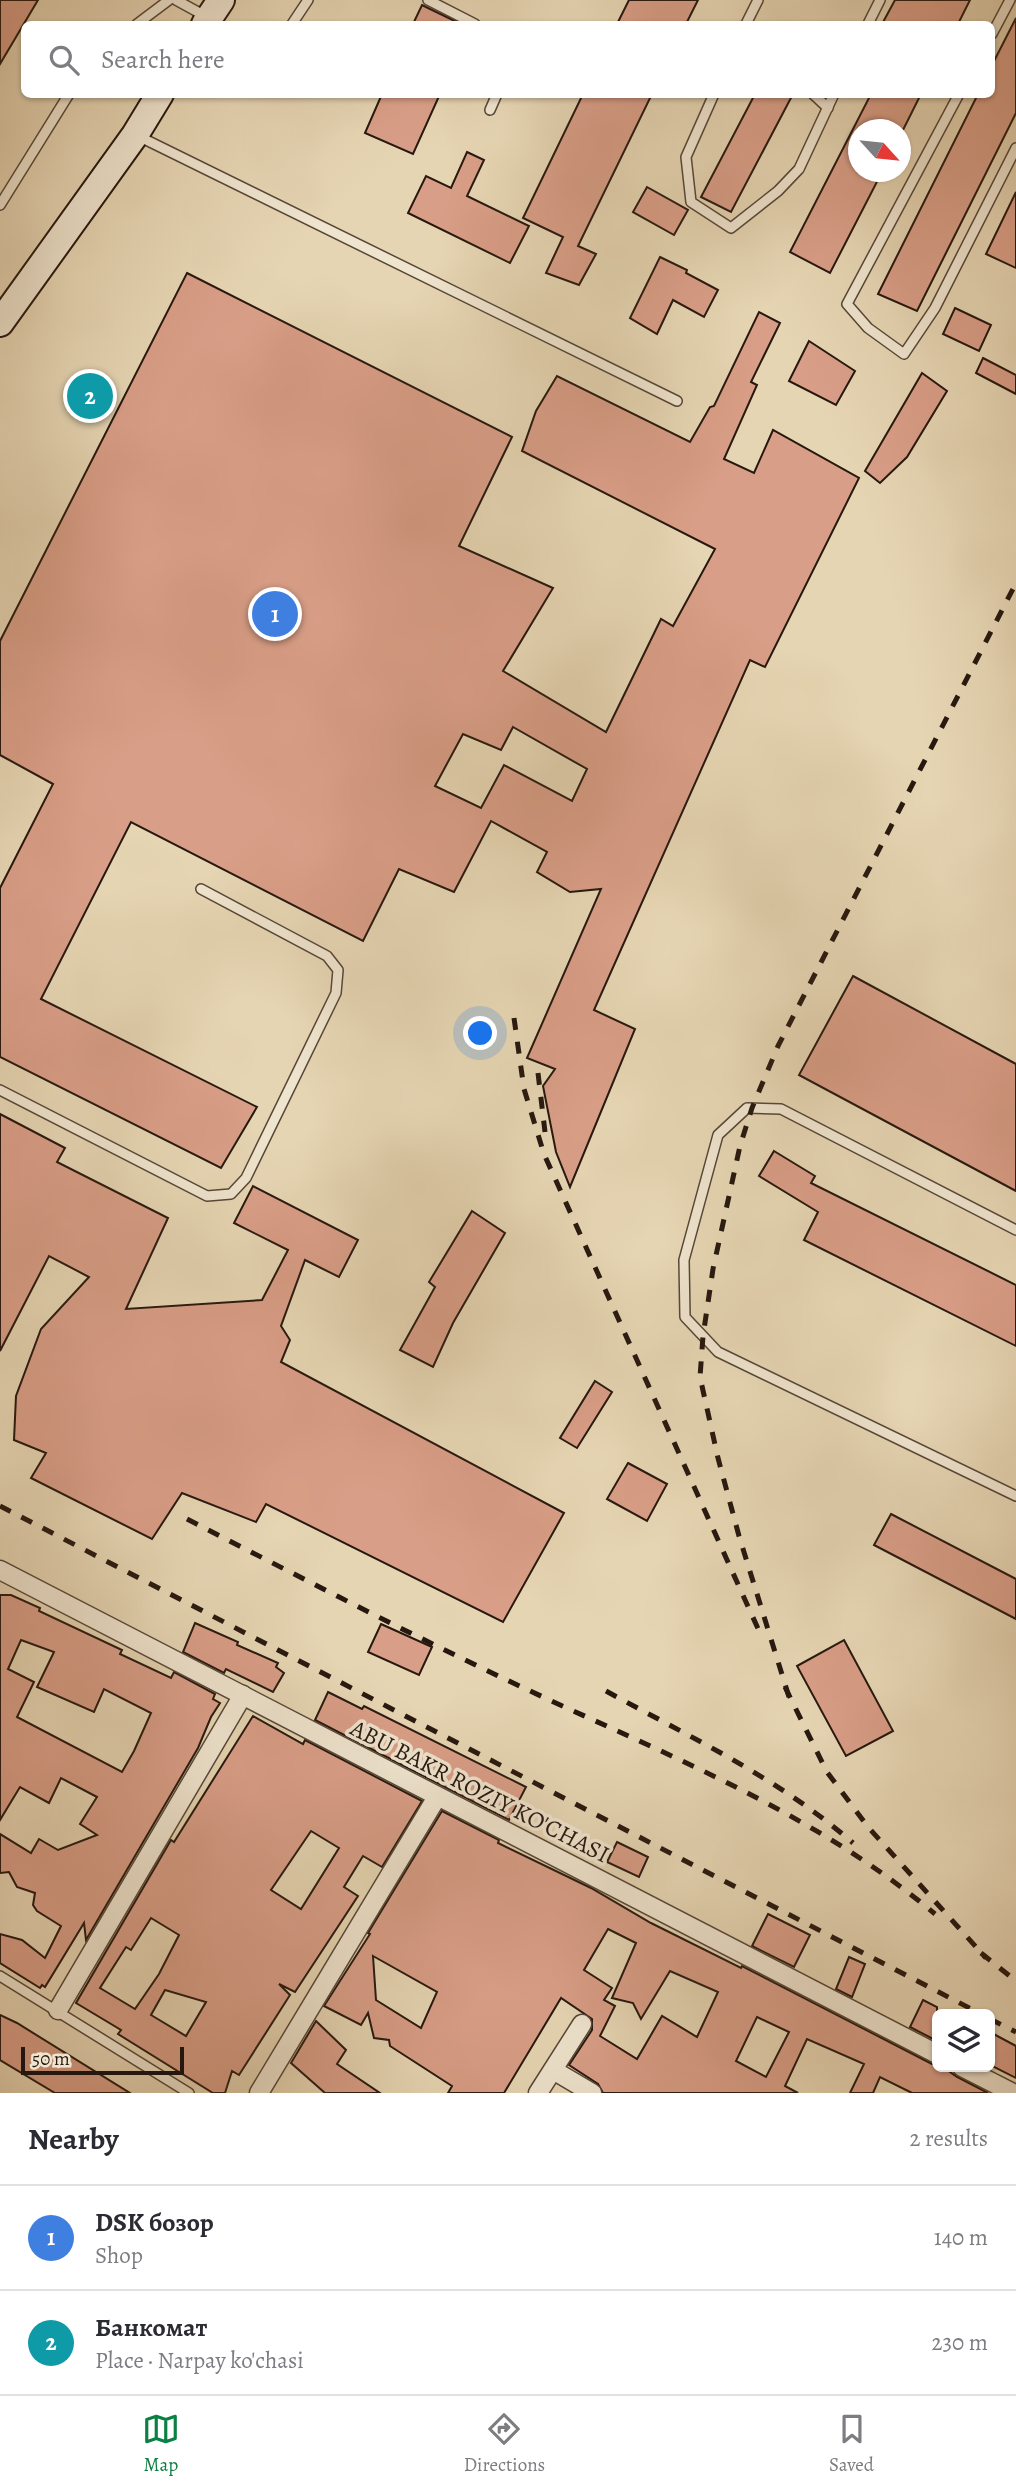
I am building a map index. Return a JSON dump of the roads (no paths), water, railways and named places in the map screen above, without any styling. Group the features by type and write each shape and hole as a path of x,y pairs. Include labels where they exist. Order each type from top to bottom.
{"main road":[{"path":"0,323 135,135 158,98"}],"street":[{"name":"ABU BAKR ROZIY KO'CHASI","path":"0,1570 932,2051"},
{"path":"58,2010 243,1695"},
{"path":"259,2093 437,1797"},
{"path":"538,2093 582,2024"},
{"path":"553,2070 592,2093"},
{"path":"972,2072 1013,2093"}],"lane":[{"path":"141,21 169,0"},
{"path":"176,0 211,14"},
{"path":"294,21 309,0"},
{"path":"428,0 469,21"},
{"path":"748,21 758,0"},
{"path":"870,21 880,0"},
{"path":"995,28 1010,0"},
{"path":"0,205 67,98"},
{"path":"489,110 495,98"},
{"path":"712,98 686,157 691,202 731,228 778,191 799,169 832,98"},
{"path":"817,98 828,108"},
{"path":"957,98 847,304 868,328 904,354 935,308 1016,148"},
{"path":"135,135 677,401"},
{"path":"0,1090 207,1196 231,1194 246,1178 336,993 338,970 327,956 201,889"},
{"path":"1016,1230 781,1109 747,1108 718,1135 684,1260 685,1317 718,1352 1016,1496"},
{"path":"0,1976 189,2093"}],"railway":[{"path":"789,1697 739,1536 700,1377 713,1269 740,1146 752,1108 778,1046 1016,583"},
{"path":"514,1018 524,1089 544,1154 760,1633"},
{"path":"538,1073 545,1132"},
{"path":"0,1506 971,2009"},
{"path":"187,1519 442,1649 687,1763 791,1816 889,1878 935,1914"},
{"path":"785,1687 827,1772 868,1827 986,1958"},
{"path":"606,1691 765,1779 825,1820 853,1843"},
{"path":"981,1953 1016,1981"},
{"path":"995,2022 1016,2032"}],"place":[{"name":"Банкомат","path":"90,396"},
{"name":"DSK бозор","path":"275,614"}]}
